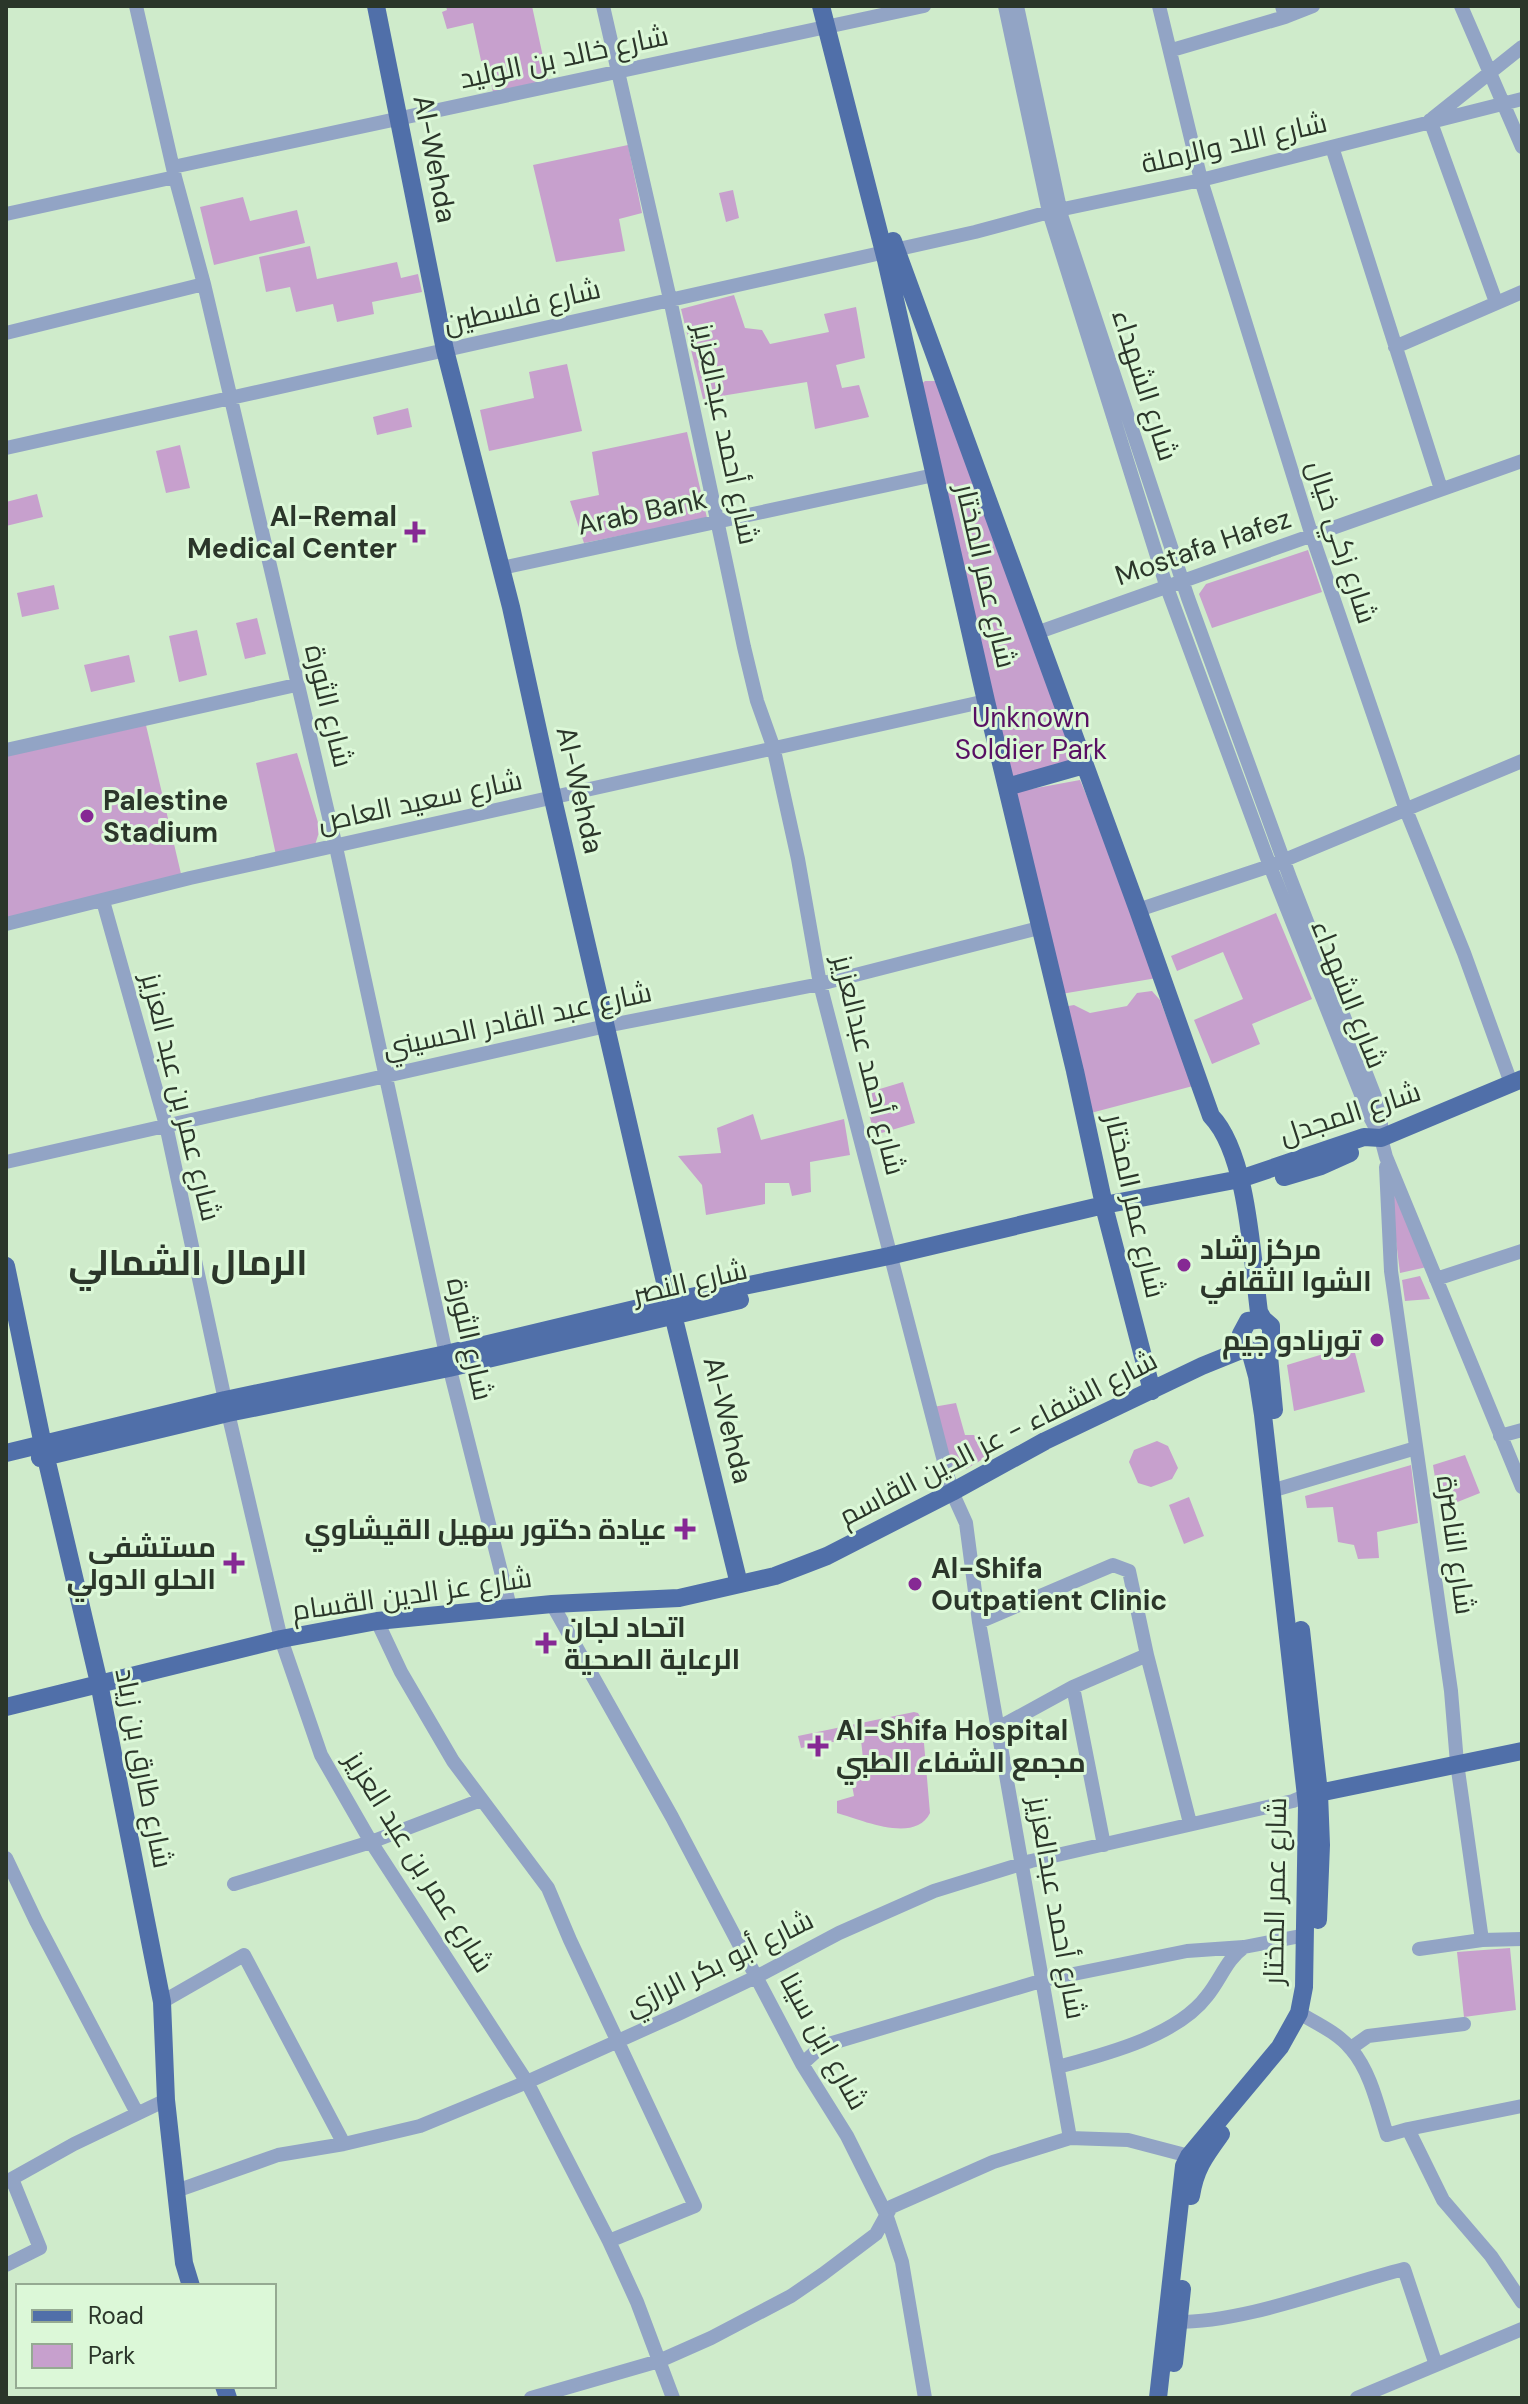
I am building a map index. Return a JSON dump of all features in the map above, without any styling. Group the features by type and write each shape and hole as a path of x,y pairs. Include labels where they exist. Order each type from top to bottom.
{"main road":[{"name":"Al-Wehda","path":"376,6 445,350 502,568 671,1308 739,1584"},
{"name":"شارع عمر المختار","path":"821,6 830,28 889,250 934,475 986,701 1105,1209 1152,1391"},
{"name":"شارع عمر المختار","path":"830,28 832,6"},
{"name":"شارع عمر المختار","path":"889,250 943,380 1211,1116 1221,1126 1236,1185 1250,1330 1277,1490"},
{"path":"915,381 928,373 943,380"},
{"path":"1007,787 1084,765"},
{"name":"شارع المجدل","path":"1236,1185 1364,1137 1381,1138 1516,1081"},
{"name":"شارع النصر","path":"6,1466 44,1451 227,1407 890,1262 1105,1209 1236,1185"},
{"name":"شارع طارق بن زياد","path":"6,1266 44,1451 99,1683 162,2002 166,2100 184,2263 190,2284"},
{"name":"شارع عمر المختار","path":"1170,2398 1181,2177 1189,2156 1304,2016 1309,1799 1277,1490 1268,1345 1273,1331 1250,1330"},
{"path":"1197,1368 1250,1330 1258,1350 1268,1345"},
{"path":"1197,1368 1224,1361 1257,1376"},
{"name":"شارع الشفاء - عز الدين القاسم","path":"827,1556 1045,1441 1197,1368"},
{"name":"شارع النصر","path":"6,1453 44,1451"},
{"name":"شارع عز الدين القسام","path":"6,1707 281,1639 377,1621 510,1607 679,1598 775,1576 827,1556"},
{"path":"1458,1770 1522,1751"},
{"path":"1309,1799 1522,1759"},
{"name":"شارع عمر المختار","path":"1158,2398 1194,2176 1226,2128 1292,2047 1304,2016 1317,1947 1321,1845 1309,1799"}],"street":[{"name":"شارع الثورة","path":"136,6 336,847 448,1361 510,1607"},
{"name":"شارع أحمد عبدالعزيز","path":"603,6 757,701 773,746 798,859 820,984 952,1492 966,1523 979,1622 1070,2138"},
{"name":"شارع خالد بن الوليد","path":"6,214 399,119 924,6"},
{"name":"شارع الشهداء","path":"1005,6 1054,211 1166,585 1381,1112 1381,1138 1386,1157"},
{"name":"شارع الشهداء","path":"1017,6 1054,211 1277,863"},
{"name":"شارع زكي خيال","path":"1159,6 1201,180 1312,536 1406,810 1516,1081"},
{"path":"1172,50 1284,12 1313,6"},
{"path":"1461,6 1522,147"},
{"name":"شارع اللد والرملة","path":"1430,120 1522,47"},
{"name":"شارع اللد والرملة","path":"1054,211 1201,180 1522,99"},
{"path":"1430,120 1496,302"},
{"path":"1332,147 1441,489"},
{"name":"شارع فلسطين","path":"6,448 815,268 1054,211"},
{"path":"6,333 204,284"},
{"path":"1395,347 1522,292"},
{"name":"Mostafa Hafez","path":"1036,633 1522,461"},
{"name":"Arab Bank","path":"502,568 934,475"},
{"path":"6,750 296,685"},
{"name":"شارع سعيد العاص","path":"6,924 190,878 986,701"},
{"path":"1138,910 1277,863 1522,761"},
{"name":"شارع عمر بن عبد العزيز","path":"103,901 166,1125 281,1639 321,1755 371,1842 527,2082 609,2241 673,2398"},
{"name":"شارع عبد القادر الحسيني","path":"6,1162 606,1026 820,984 1039,928"},
{"path":"1386,1157 1522,1487"},
{"name":"شارع الناصرة","path":"1386,1157 1391,1271 1451,1691 1458,1770 1482,1940"},
{"path":"1436,1279 1522,1251"},
{"path":"1500,1436 1522,1430"},
{"path":"1277,1490 1416,1448"},
{"path":"979,1622 1055,1588 1118,1565 1129,1571 1190,1823"},
{"name":"شارع ابن سينا","path":"552,1604 758,1976 802,2064 847,2136 886,2214 902,2262 925,2398"},
{"path":"377,1621 408,1684 453,1761 548,1888 695,2206 609,2241"},
{"path":"998,1728 1073,1687 1147,1655"},
{"path":"1073,1687 1104,1845"},
{"name":"شارع أبو بكر الرازي","path":"176,2191 278,2155 344,2144 420,2126 619,2041 758,1976 839,1933 934,1891 1023,1864 1190,1823 1309,1799"},
{"path":"234,1884 371,1842 481,1800"},
{"path":"6,1858 137,2113"},
{"path":"802,2064 822,2046 1044,1980 1187,1951 1244,1947 1306,1935"},
{"path":"1419,1949 1482,1940 1522,1939"},
{"path":"1058,2067 1162,2033 1184,2019 1207,1996 1233,1955 1244,1947"},
{"path":"162,2002 244,1955 344,2144"},
{"path":"1304,2016 1351,2048 1367,2074 1387,2135 1522,2106"},
{"path":"1351,2048 1368,2036 1464,2024"},
{"path":"6,2265 40,2248 9,2180 166,2100"},
{"path":"1408,2129 1443,2200 1491,2256 1522,2302"},
{"path":"531,2398 659,2361 711,2338 791,2296 876,2234 891,2207 899,2202 993,2162 1070,2138 1128,2140 1189,2156"},
{"path":"1172,2322 1201,2321 1242,2313 1404,2269 1436,2365"},
{"path":"1357,2398 1522,2329"}],"green space":[{"path":"446,6 532,6 548,80 493,92 488,69 483,70 473,23 447,29 442,12 447,10"},
{"path":"628,145 642,213 619,219 625,251 556,262 533,165"},
{"path":"733,190 739,218 726,222 719,193"},
{"path":"243,197 250,221 297,210 305,243 214,265 200,207"},
{"path":"310,246 317,279 397,262 401,278 418,274 422,292 372,302 374,314 337,322 333,304 296,312 290,287 266,292 259,257"},
{"path":"734,295 745,328 762,330 770,344 829,332 824,314 856,307 865,358 836,365 842,388 859,385 869,417 815,429 807,382 703,399 681,309"},
{"path":"567,364 582,431 489,451 480,410 534,398 529,372"},
{"name":"Unknown Soldier Park","path":"925,381 935,381 942,389 1078,762 1010,782 919,386"},
{"path":"408,408 412,427 377,435 373,417"},
{"path":"687,432 707,518 584,543 570,501 599,495 592,452"},
{"path":"180,445 190,488 166,493 156,451"},
{"path":"37,494 43,517 6,526 6,502"},
{"path":"1308,550 1322,592 1212,628 1199,594 1206,584"},
{"path":"54,585 59,609 22,617 17,593"},
{"path":"257,618 266,654 245,659 236,623"},
{"path":"197,630 207,675 179,682 169,636"},
{"path":"129,655 135,682 91,692 84,665"},
{"name":"Palestine Stadium","path":"145,721 182,878 6,919 6,754"},
{"path":"297,753 320,829 315,845 276,855 256,763"},
{"name":"Unknown Soldier Park","path":"1080,780 1122,879 1157,978 1061,994 1014,792"},
{"path":"1276,913 1312,999 1252,1024 1260,1044 1212,1064 1194,1020 1243,999 1223,952 1177,971 1171,956"},
{"path":"1152,991 1160,1000 1193,1086 1087,1114 1063,1007 1074,1005 1090,1013 1127,1006 1137,993"},
{"path":"903,1082 915,1123 875,1135 863,1094"},
{"path":"753,1114 761,1140 844,1119 850,1155 810,1162 811,1192 792,1196 789,1183 765,1183 765,1204 706,1215 702,1185 678,1156 721,1153 717,1128"},
{"path":"1391,1182 1427,1267 1400,1273"},
{"path":"1420,1276 1430,1299 1405,1301 1402,1280"},
{"path":"1353,1345 1365,1392 1294,1411 1287,1365"},
{"path":"956,1403 965,1435 974,1435 981,1448 992,1445 995,1452 966,1469 952,1465 933,1407"},
{"path":"1157,1441 1168,1446 1178,1468 1172,1479 1151,1487 1138,1483 1129,1462 1134,1450"},
{"path":"1465,1455 1480,1493 1440,1509 1433,1465"},
{"path":"1411,1465 1418,1523 1377,1532 1379,1558 1358,1559 1354,1545 1338,1542 1333,1507 1307,1508 1305,1496"},
{"path":"1189,1497 1204,1536 1184,1544 1169,1505"},
{"path":"914,1712 922,1720 930,1813 923,1822 901,1828 873,1824 837,1813 837,1801 854,1796 850,1774 864,1768 861,1740 853,1738 801,1748 798,1736"},
{"path":"1510,1948 1516,2010 1464,2017 1457,1952"}],"place":[{"name":"Al-Remal Medical Center","path":"415,532"},
{"name":"Palestine Stadium","path":"87,816"},
{"name":"مركز رشاد الشوا الثقافي","path":"1184,1265"},
{"name":"تورنادو جيم","path":"1377,1340"},
{"name":"عيادة دكتور سهيل القيشاوي","path":"685,1529"},
{"name":"مستشفى الحلو الدولي","path":"234,1563"},
{"name":"Al-Shifa Outpatient Clinic","path":"915,1584"},
{"name":"اتحاد لجان الرعاية الصحية","path":"546,1643"},
{"name":"Al-Shifa Hospital مجمع الشفاء الطبي","path":"818,1746"}],"district":[{"name":"الرمال الشمالي","path":"188,1262"}]}
